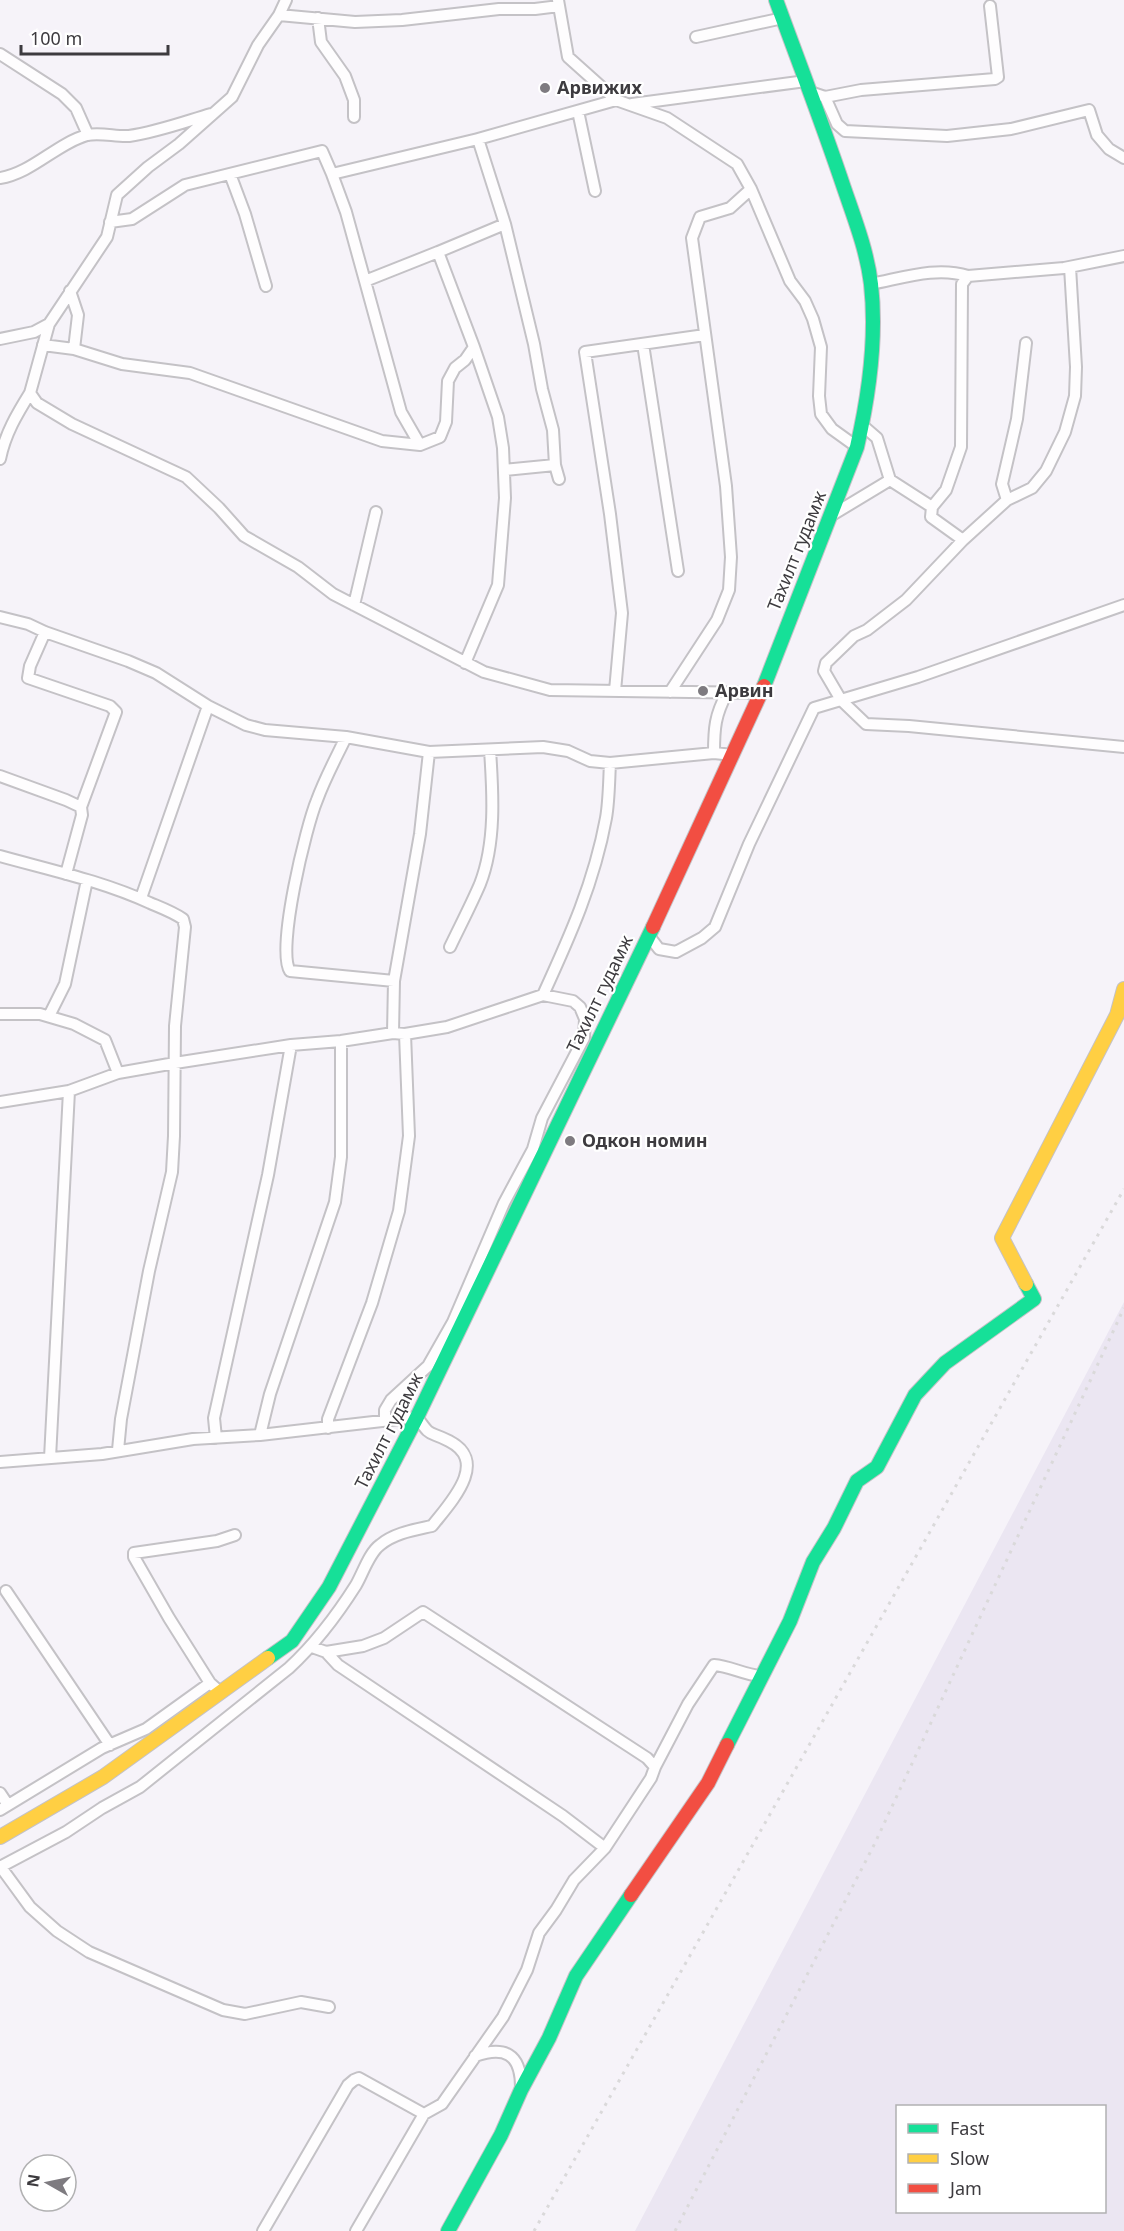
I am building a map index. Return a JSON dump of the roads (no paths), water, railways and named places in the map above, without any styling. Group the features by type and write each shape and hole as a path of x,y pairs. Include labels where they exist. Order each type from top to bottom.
{"main road":[{"name":"Тахилт гудамж","path":"0,1837 103,1777 215,1688 292,1641 328,1587 417,1417 583,1054 649,936 761,693 832,515 856,447 862,425 873,335 871,284 864,247 776,0"},
{"path":"448,2231 501,2135 521,2090 549,2038 576,1976 708,1783 790,1621 813,1562 834,1528 856,1480 877,1467 915,1395 945,1363 1034,1299 1002,1238 1117,1016 1124,989"}],"street":[{"path":"0,459 3,443 13,421 30,393 49,324 106,237 117,195 232,97 258,45 279,15 286,0"},
{"path":"279,15 355,22 402,20 499,9 535,9 558,3 568,57 616,100 667,118 738,164 790,281 805,301 813,319 821,347 819,396 821,414 832,429 856,447"},
{"path":"825,97 861,90 995,79 998,77 990,6"},
{"path":"318,18 321,42 345,76 354,100 354,117"},
{"path":"696,37 783,18"},
{"path":"0,54 62,94 76,108 88,135"},
{"path":"629,104 808,86 825,97 837,124 845,131 947,136 1011,129 1089,110 1097,135 1109,149 1124,158"},
{"path":"0,178 12,176 48,153 88,135 129,136 149,132 213,113 232,97"},
{"path":"332,174 478,139 616,100"},
{"path":"578,111 595,191"},
{"path":"478,139 506,224 553,430 555,465 559,479"},
{"path":"110,222 132,219 185,185 322,151 346,212 401,412 420,445"},
{"path":"230,174 245,214 266,286"},
{"path":"670,692 717,620 729,590 731,557 726,486 692,238 700,218 730,208 751,189"},
{"path":"365,281 506,224"},
{"path":"438,252 498,417 503,448 503,534 498,585 465,663"},
{"path":"871,284 934,271 954,272 968,276 1070,267 1124,256"},
{"path":"1070,267 1076,367 1075,396 1065,432 1046,471 1032,488 1007,500 963,540 906,600 867,630 854,636 826,663 824,671 842,700 866,724 921,727 1124,747"},
{"path":"963,540 931,517 932,507 946,490 961,447 962,285 968,276"},
{"path":"70,291 78,315 74,349"},
{"path":"0,339 34,332 49,324"},
{"path":"615,691 622,613 610,513 585,352 705,335"},
{"path":"1007,500 1002,484 1017,419 1026,343"},
{"path":"643,344 678,571"},
{"path":"43,345 74,349 122,364 190,373 382,441 420,445 440,437 446,422 448,381 455,368 474,347"},
{"path":"30,393 37,403 72,423 186,477 219,508 244,536 298,567 333,594 484,672 550,690 761,693"},
{"path":"862,425 877,438 890,480 932,507"},
{"path":"504,470 555,465"},
{"path":"832,515 890,480"},
{"path":"354,605 376,512"},
{"path":"649,936 659,949 676,952 702,938 715,927 749,844 814,708 918,677 1124,605"},
{"path":"0,618 28,624 128,661 156,673 208,706 246,725 265,730 346,737 429,752 543,747 568,751 590,761 610,764 714,753 734,755"},
{"path":"45,632 30,666 28,678 110,706 116,712 81,807 82,815 66,874"},
{"path":"714,753 717,711 727,693"},
{"path":"141,898 208,706"},
{"path":"346,737 316,801 287,925 286,965 290,971 394,981"},
{"path":"450,947 480,883 486,862 490,838 492,776 490,750"},
{"path":"393,1034 394,981 418,843 429,752"},
{"path":"543,995 582,910 595,868 606,817 610,764"},
{"path":"0,776 81,807"},
{"path":"0,856 87,880 141,898 183,919 185,927 175,1026 172,1172 149,1271 121,1419 118,1450"},
{"path":"49,1016 66,984 87,880"},
{"path":"0,1102 69,1091 118,1073 175,1062 291,1045 405,1034 447,1027 543,995 573,1001 580,1006 585,1019 583,1054"},
{"path":"0,1014 40,1014 74,1024 105,1040 118,1073"},
{"path":"328,1428 328,1419 372,1303 399,1211 409,1136 405,1034"},
{"path":"260,1435 270,1394 335,1202 341,1157 341,1041"},
{"path":"216,1438 214,1418 268,1175 291,1045"},
{"path":"50,1458 69,1091"},
{"path":"385,1421 385,1410 391,1400 428,1366 453,1322 504,1203 538,1154"},
{"path":"0,1462 118,1450 193,1439 260,1435 417,1417 428,1434 450,1441 464,1452 468,1469 462,1484 432,1526 402,1534 378,1546 356,1585 312,1647 289,1668 140,1787 102,1808 66,1832 0,1867 30,1907 57,1931 88,1952 223,2010 245,2014 301,2002 329,2007"},
{"path":"0,1793 4,1808 110,1745 146,1729 215,1688 169,1618 134,1553 216,1541 235,1535"},
{"path":"6,1592 110,1745"},
{"path":"326,1652 363,1646 384,1638 423,1612 590,1719 647,1758 655,1767"},
{"path":"312,1647 326,1652 338,1665 563,1816 605,1848"},
{"path":"356,2231 424,2114 442,2104 503,2017 527,1970 539,1933 574,1880 605,1848 651,1778 688,1704 714,1665 726,1665 750,1675 761,1676"},
{"path":"475,2056 492,2050 506,2054 518,2066 521,2075 521,2090"},
{"path":"263,2231 348,2085 354,2080 359,2078 424,2114"}],"railway":[{"path":"534,2231 1124,1189"},
{"path":"675,2231 875,1843 1124,1308"}],"place":[{"name":"Арвижих","path":"545,88"},
{"name":"Арвин","path":"703,691"},
{"name":"Одкон номин","path":"570,1141"}]}
